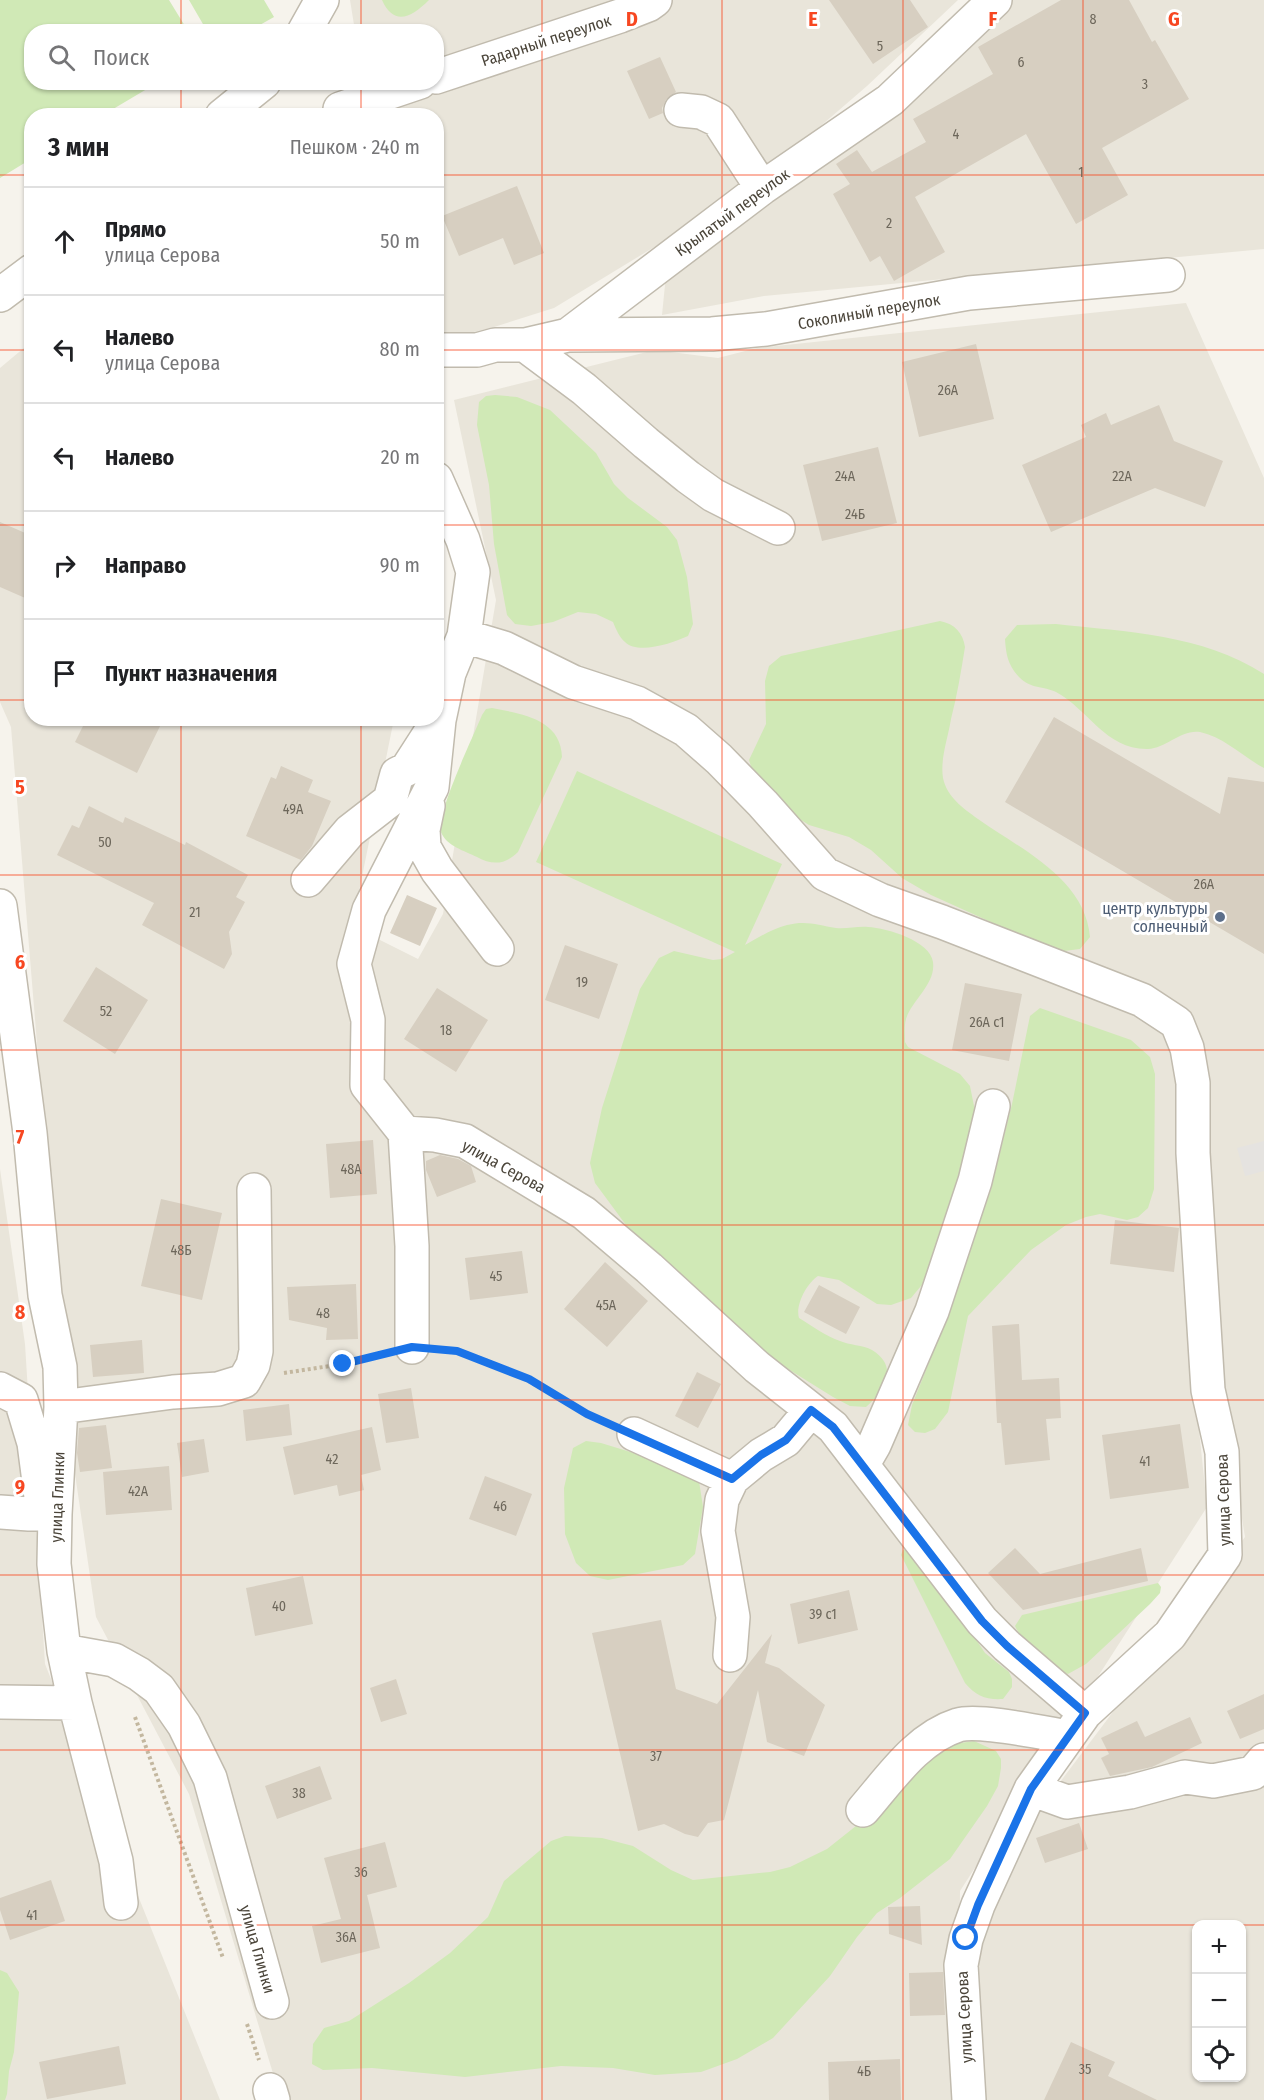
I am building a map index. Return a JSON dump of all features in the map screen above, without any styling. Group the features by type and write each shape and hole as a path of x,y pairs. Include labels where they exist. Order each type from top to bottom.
{"lane":[{"name":"Радарный переулок","path":"444,74 620,16 655,0"},
{"name":"Крылатый переулок","path":"444,350 477,350 495,345 525,345 568,335 762,188 890,100 995,0"},
{"path":"310,24 322,8"},
{"path":"232,108 254,90"},
{"path":"339,102 388,90"},
{"path":"681,110 701,112 718,120 762,188"},
{"name":"Соколиный переулок","path":"568,335 712,334 766,329 969,293 1168,275"},
{"path":"0,295 24,277"},
{"path":"525,345 584,389 688,477 713,495 778,528"},
{"path":"444,506 473,572 464,636 449,673 444,696"},
{"name":"улица Серова","path":"464,636 504,648 573,682 637,704 686,730 719,759 756,797 825,874 880,900 1142,1000 1177,1023 1187,1048 1193,1083 1193,1153 1208,1390 1222,1452 1225,1555 1170,1635 1076,1725 1031,1789 978,1905 966,1938 961,1965 969,2100"},
{"path":"308,880 350,831 390,800 397,774 406,770 435,726"},
{"path":"438,726 432,787 423,830 424,847 437,870 497,949"},
{"path":"412,1347 412,1246 405,1133 367,1085 368,1020 354,964 369,910 432,787"},
{"name":"улица Глинки","path":"0,906 30,1133 45,1295 60,1367 61,1407 49,1514 64,1651 114,1660 139,1674 159,1689 184,1725 210,1778 272,2002"},
{"path":"863,1464 932,1311 975,1181 993,1106"},
{"name":"улица Серова","path":"405,1133 435,1135 465,1141 584,1213 649,1268 757,1367 833,1427 982,1621 1076,1725"},
{"path":"61,1407 173,1392 218,1389 244,1381 253,1365 256,1351 254,1190"},
{"path":"0,1389 21,1400 34,1443 49,1514 29,1515 0,1512"},
{"path":"730,1655 733,1617 718,1531 722,1500 732,1479 761,1455 786,1440 811,1410"},
{"path":"634,1434 732,1479"},
{"path":"64,1651 75,1703 116,1861 122,1903"},
{"path":"0,1702 75,1703"},
{"path":"863,1810 909,1757 935,1736 960,1724 1005,1727 1076,1725"},
{"path":"1031,1789 1067,1802 1130,1792 1185,1777 1213,1781 1260,1773"}],"path":[{"path":"244,1381 343,1364 412,1347 457,1351 529,1379 587,1414 634,1434"},
{"path":"134,1715 226,1969"},
{"path":"246,2024 272,2095"}],"shaded area":[{"path":"350,0 619,0 444,59 444,24 354,24"},
{"path":"669,0 958,0 867,86 743,193 554,308 494,327 444,339 444,108 390,108 430,90 444,90 444,83"},
{"path":"998,0 1264,0 1264,249 764,296 662,315 666,275"},
{"path":"1186,303 1264,478 1264,2100 985,2100 974,1896 1245,1537 1202,1273 1183,1275 1207,1507 960,1891 958,2100 281,2100 189,1794 96,1617 69,1433 11,727 0,702 0,368 24,348 24,726 393,726 352,926 418,959 443,914 496,600 454,400 655,350 718,358 757,348"},
{"path":"1264,1141 1264,1171 1245,1176 1237,1148"},
{"path":"0,1169 25,1344 45,1664 220,2100 0,2100"}],"green space":[{"path":"0,0 169,0 184,24 24,24 24,90 145,90 115,108 24,108 24,163 0,178"},
{"path":"189,0 264,0 274,17 262,24 203,24"},
{"path":"382,0 429,0 410,15 398,16 392,14"},
{"path":"486,396 517,397 550,410 596,453 614,484 628,498 667,527 677,540 687,577 693,624 688,636 674,642 638,648 623,640 613,622 596,614 578,612 553,622 531,626 515,624 507,615 494,544 489,485 477,425 479,402"},
{"path":"940,621 950,624 957,630 965,647 943,756 942,771 945,785 956,801 967,811 1031,854 1063,882 1076,898 1085,916 1090,937 1080,949 1064,951 1042,945 931,895 902,878 871,850 849,837 809,825 790,813 753,773 749,760 766,724 765,681 769,666 781,656"},
{"path":"1056,624 1137,633 1190,643 1215,650 1264,674 1264,768 1225,743 1200,732 1187,733 1155,748 1133,748 1109,736 1056,692 1023,681 1010,664 1005,639 1017,625"},
{"path":"492,708 527,716 547,726 555,734 560,744 562,757 518,852 509,859 494,863 451,844 441,832 441,823 449,793 482,715 486,709"},
{"path":"577,771 782,864 745,945 781,927 806,923 836,928 864,927 886,930 916,942 930,955 933,962 931,978 906,1019 905,1042 908,1047 960,1074 970,1086 975,1111 960,1177 926,1280 911,1298 891,1305 877,1304 839,1280 818,1276 806,1289 800,1301 798,1313 799,1318 819,1331 835,1339 872,1350 881,1357 887,1371 886,1379 878,1394 866,1407 850,1406 833,1397 748,1344 698,1300 626,1225 595,1183 590,1163 602,1108 640,989 659,958 674,951 713,960 722,959 735,952 536,862"},
{"path":"1040,1008 1131,1040 1150,1057 1155,1074 1154,1189 1148,1208 1138,1217 1127,1220 1100,1214 1086,1217 1066,1225 1031,1250 968,1316 948,1412 935,1429 925,1433 915,1432 908,1425 912,1405 948,1315 991,1189 1030,1016"},
{"path":"586,1441 637,1454 699,1481 703,1507 695,1554 683,1565 608,1580 590,1576 576,1563 565,1534 564,1488 573,1448"},
{"path":"903,1550 909,1550 927,1566 985,1653 1009,1672 1012,1687 1003,1699 982,1696 965,1683 901,1555"},
{"path":"1158,1583 1161,1587 1160,1593 1150,1604 1086,1664 1068,1674 1037,1655 1015,1626 1022,1615"},
{"path":"974,1741 996,1751 1001,1759 998,1786 950,1859 877,1913 830,1976 773,2038 737,2059 701,2072 655,2075 613,2068 561,2066 465,2077 372,2068 323,2070 312,2064 313,2044 324,2028 349,2021 409,1983 450,1953 488,1917 504,1881 551,1841 565,1836 602,1838 633,1846 671,1870 693,1880 770,1872 790,1867 827,1849 861,1822 947,1745"},
{"path":"0,1970 7,1973 19,1992 14,2052 5,2100 0,2100"}],"building":[{"path":"829,0 910,0 928,27 873,64"},
{"path":"1061,0 1129,0 1152,42 1155,40 1189,99 1102,148 1128,195 1076,224 1026,134 915,197 945,252 894,281 880,256 870,262 833,194 850,184 836,164 857,150 872,172 926,142 913,119 993,74 978,47"},
{"path":"660,57 676,92 666,100 662,108 663,113 649,119 627,71"},
{"path":"517,186 544,253 514,265 503,238 459,256 444,221 444,215"},
{"path":"976,344 994,419 919,437 902,362"},
{"path":"1159,405 1174,441 1223,461 1205,507 1155,488 1051,532 1022,465 1086,437 1081,425 1106,413 1111,425"},
{"path":"878,447 897,523 822,541 803,465"},
{"path":"0,522 24,532 24,598 0,587"},
{"path":"1054,717 1220,814 1228,777 1264,782 1264,954 1005,802"},
{"path":"83,726 160,726 137,773 75,742"},
{"path":"281,766 313,780 308,792 331,801 312,846 301,860 246,836 271,777 276,779"},
{"path":"89,806 123,823 125,817 185,845 186,842 248,875 236,897 245,902 229,932 232,954 224,969 142,925 154,903 57,855 72,825 79,828"},
{"path":"407,895 437,908 420,946 390,933"},
{"path":"565,945 618,964 599,1019 545,1000"},
{"path":"96,967 148,1000 115,1054 63,1021"},
{"path":"965,983 1022,994 1009,1061 952,1050"},
{"path":"437,988 488,1020 456,1072 404,1039"},
{"path":"373,1140 377,1194 330,1198 326,1144"},
{"path":"440,1155 458,1159 471,1166 476,1182 437,1197 426,1170 426,1161"},
{"path":"161,1199 222,1213 202,1300 141,1286"},
{"path":"1115,1220 1179,1228 1174,1272 1110,1264"},
{"path":"522,1251 528,1293 470,1300 465,1258"},
{"path":"605,1262 648,1301 607,1347 564,1309"},
{"path":"356,1284 358,1339 326,1340 327,1328 289,1320 287,1287"},
{"path":"819,1285 860,1307 846,1334 804,1312"},
{"path":"1019,1324 1022,1380 1059,1378 1061,1418 1046,1419 1050,1460 1005,1465 1001,1423 997,1423 992,1326"},
{"path":"142,1340 144,1373 93,1377 90,1345"},
{"path":"697,1372 721,1384 698,1428 675,1416"},
{"path":"411,1388 419,1438 386,1443 378,1394"},
{"path":"289,1404 292,1435 246,1441 243,1410"},
{"path":"1180,1424 1189,1488 1110,1499 1102,1435"},
{"path":"106,1425 112,1468 80,1472 77,1453 79,1428"},
{"path":"372,1427 381,1470 361,1475 364,1490 339,1496 337,1485 294,1495 283,1447"},
{"path":"204,1439 209,1472 182,1477 177,1443"},
{"path":"169,1466 172,1510 106,1515 103,1472"},
{"path":"485,1476 532,1494 516,1536 469,1519"},
{"path":"1015,1548 1040,1574 1141,1548 1148,1581 1023,1610 988,1573"},
{"path":"303,1576 313,1624 255,1636 246,1588"},
{"path":"849,1590 858,1630 798,1644 790,1604"},
{"path":"661,1620 676,1689 717,1704 772,1634 765,1663 779,1668 825,1705 804,1756 767,1742 758,1690 724,1820 708,1823 698,1837 685,1834 664,1824 638,1831 592,1633"},
{"path":"396,1679 407,1714 381,1722 370,1688"},
{"path":"1264,1694 1264,1729 1240,1739 1227,1711"},
{"path":"1190,1717 1202,1743 1152,1767 1110,1776 1101,1758 1109,1754 1101,1738 1137,1721 1145,1737"},
{"path":"320,1766 332,1799 277,1819 265,1786"},
{"path":"1079,1823 1088,1849 1045,1863 1036,1838"},
{"path":"385,1842 397,1887 367,1895 380,1948 321,1963 312,1926 341,1919 324,1858"},
{"path":"51,1880 65,1921 10,1940 0,1910 0,1898"},
{"path":"920,1906 922,1945 889,1934 888,1907"},
{"path":"943,1972 945,2015 910,2016 909,1973"},
{"path":"1071,2042 1115,2062 1108,2076 1157,2100 1044,2100"},
{"path":"119,2046 126,2084 47,2099 39,2062"},
{"path":"900,2059 901,2100 829,2100 828,2062"}],"place":[{"name":"центр культуры солнечный","path":"1220,917"}],"route":[{"path":"343,1364 412,1347 457,1351 529,1379 587,1414 732,1479 761,1455 786,1440 811,1410 833,1427 982,1621 1007,1646 1085,1713 1031,1789 978,1905 966,1938"}]}
